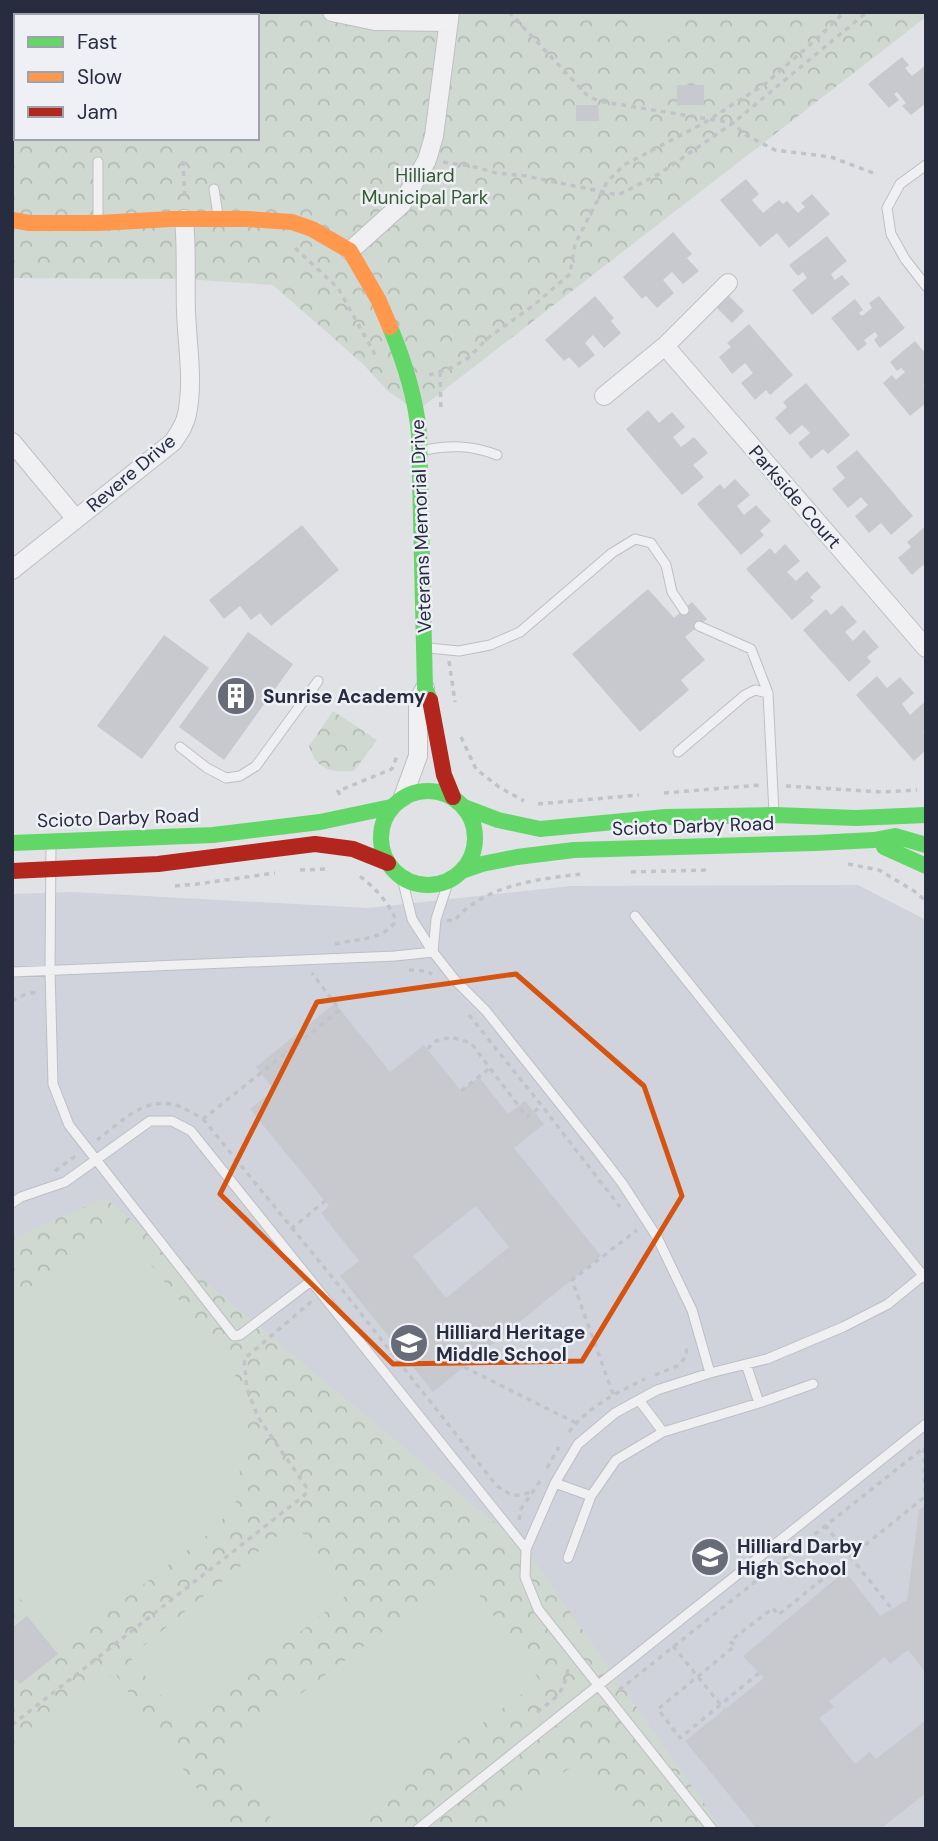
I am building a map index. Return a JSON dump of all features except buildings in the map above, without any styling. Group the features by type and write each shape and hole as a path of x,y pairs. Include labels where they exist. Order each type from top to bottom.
{"main road":[{"path":"12,220 30,223 184,219 292,222 331,239 350,251"},
{"name":"Veterans Memorial Drive","path":"350,251 378,299 398,347 417,411 425,688 430,700 444,775 458,802"},
{"path":"432,790 447,794 458,802 470,814 475,829 471,858 455,876 433,885 417,884 402,878 388,863 380,837 383,821 397,802 417,791 432,790"},
{"name":"Scioto Darby Road","path":"12,843 213,835 320,822 397,802"},
{"name":"Scioto Darby Road","path":"458,802 498,820 540,829 666,817 775,815 856,818 926,815"},
{"name":"Scioto Darby Road","path":"455,876 482,864 574,850 874,840 895,836 926,845"},
{"path":"874,840 888,850 926,866"},
{"path":"12,871 158,864 315,844 340,845 366,852 388,863"}],"street":[{"path":"332,12 375,21 449,17 434,136 427,160 402,204 350,251"},
{"name":"Revere Drive","path":"12,570 188,430 190,379 184,219"},
{"path":"604,396 665,346 728,283"},
{"name":"Parkside Court","path":"665,346 926,648"},
{"path":"12,442 76,519"},
{"name":"Veterans Memorial Drive","path":"397,802 418,756 418,701 425,688"}],"lane":[{"path":"98,223 99,162"},
{"path":"926,164 900,184 887,208 891,234 905,259 926,286"},
{"path":"214,189 219,219"},
{"path":"419,451 442,447 478,448 498,455"},
{"path":"425,648 459,651 491,645 520,632 612,553 635,539 651,543 666,565 672,592 684,610"},
{"path":"699,626 751,649 768,693 775,815"},
{"path":"180,747 207,768 226,778 240,776 256,766 318,681"},
{"path":"678,752 745,695 755,690 768,693"},
{"path":"51,842 53,1084 68,1125 234,1336 240,1335 311,1281"},
{"path":"433,952 436,919 455,876"},
{"path":"402,878 412,919 433,952 455,981 486,1012 622,1183 657,1237 692,1310 710,1373"},
{"path":"635,916 925,1275 887,1304 843,1327 767,1359 657,1390 615,1413 578,1444 555,1483 526,1549 525,1577 538,1609 712,1829"},
{"path":"12,972 395,956 433,952"},
{"path":"12,1203 21,1197 65,1182 150,1121 172,1121 191,1130 526,1549"},
{"path":"746,1364 759,1403"},
{"path":"568,1558 592,1496 616,1460 663,1432 813,1384"},
{"path":"639,1400 663,1432"},
{"path":"418,1829 926,1424"},
{"path":"555,1483 592,1496"}],"path":[{"path":"509,12 587,95 598,101 733,123 744,134 775,150 831,157 873,173"},
{"path":"426,376 451,368 468,358 488,338 534,305 570,274 575,244 607,182 624,165 710,120 765,84 844,12"},
{"path":"427,160 526,176 618,195 659,174 733,123 867,12"},
{"path":"183,161 184,219"},
{"path":"288,242 338,288 380,366"},
{"path":"440,372 442,447"},
{"path":"449,650 455,706"},
{"path":"459,734 476,769 520,800 539,805 649,794"},
{"path":"338,791 392,769"},
{"path":"663,793 759,785 882,792 917,790"},
{"path":"842,863 879,870 926,901"},
{"path":"298,870 339,868"},
{"path":"626,872 719,870"},
{"path":"334,944 382,935 396,920 393,911 380,894 360,876 348,871"},
{"path":"170,886 286,872"},
{"path":"436,919 454,921 464,908 501,890 545,878 587,873"},
{"path":"396,920 412,919"},
{"path":"405,969 426,971 435,976"},
{"path":"203,1119 340,1010 312,973 325,972"},
{"path":"12,1001 26,994 51,990"},
{"path":"466,1011 621,1209"},
{"path":"428,1049 433,1042 450,1037 471,1043 527,1117 542,1105"},
{"path":"461,1091 490,1068"},
{"path":"47,1172 55,1171 134,1112 153,1104 172,1104 203,1119 496,1485 510,1495 523,1495 533,1491"},
{"path":"291,1229 325,1202"},
{"path":"613,1395 572,1280 637,1230 643,1241"},
{"path":"12,1725 305,1494 307,1488 257,1417 247,1389 244,1359 335,1282"},
{"path":"568,1434 576,1423 613,1395 677,1366 686,1357 688,1334"},
{"path":"464,1367 576,1423"},
{"path":"546,1468 560,1445"},
{"path":"759,1673 722,1707 680,1738 658,1709 735,1646 730,1641 773,1608 778,1615 925,1497 925,1447"},
{"path":"619,1690 925,1447"},
{"path":"516,1536 521,1509 540,1480"},
{"path":"815,1512 893,1610"},
{"path":"673,1646 722,1707"},
{"path":"537,1712 560,1696 568,1668"}],"highlighted area":[{"path":"516,974 644,1086 682,1196 582,1361 393,1364 220,1194 317,1002"}],"shaded area":[{"name":"Hilliard Heritage Middle School","path":"858,885 926,920 926,1829 12,1829 12,894 73,892 368,908 571,886"}],"green space":[{"name":"Hilliard Municipal Park","path":"12,12 926,12 926,17 417,411 388,391 363,364 273,285 185,279 12,278"},
{"path":"631,12 668,12 682,29 659,47"},
{"path":"333,711 377,740 354,771 326,768 316,760 309,746"},
{"path":"105,1198 526,1549 722,1829 12,1829 12,1238"},
{"path":"116,1221 232,1366 247,1411 236,1502 215,1529 60,1649 12,1588 12,1301"},
{"path":"294,1522 349,1593 184,1724 130,1657"},
{"path":"462,1571 540,1681 339,1829 279,1829 223,1753"},
{"path":"114,1672 226,1829 12,1829 12,1757"},
{"path":"580,1760 635,1829 490,1829"}],"traffic: fast":[{"path":"390,327 409,380 419,434 425,688 430,700"},
{"path":"428,791 446,794 461,805 472,820 475,838 472,856 461,871 446,882 428,885 410,882 395,871 384,856 381,838 384,820 395,805 410,794 428,791"},
{"path":"12,843 213,835 320,822 391,807"},
{"path":"464,807 498,820 540,829 666,817 775,815 856,818 926,815"},
{"path":"462,871 517,857 574,850 815,843 874,840 895,836 926,845"},
{"path":"884,847 926,866"}],"traffic: slow":[{"path":"12,220 30,223 172,219 292,222 312,229 350,251 378,299 390,327"}],"traffic: jam":[{"path":"430,700 444,775 453,797"},
{"path":"12,871 158,864 315,844 353,849 388,863"}],"place":[{"name":"Sunrise Academy","path":"236,696"},
{"name":"Hilliard Heritage Middle School","path":"409,1343"},
{"name":"Hilliard Darby High School","path":"710,1557"}]}
